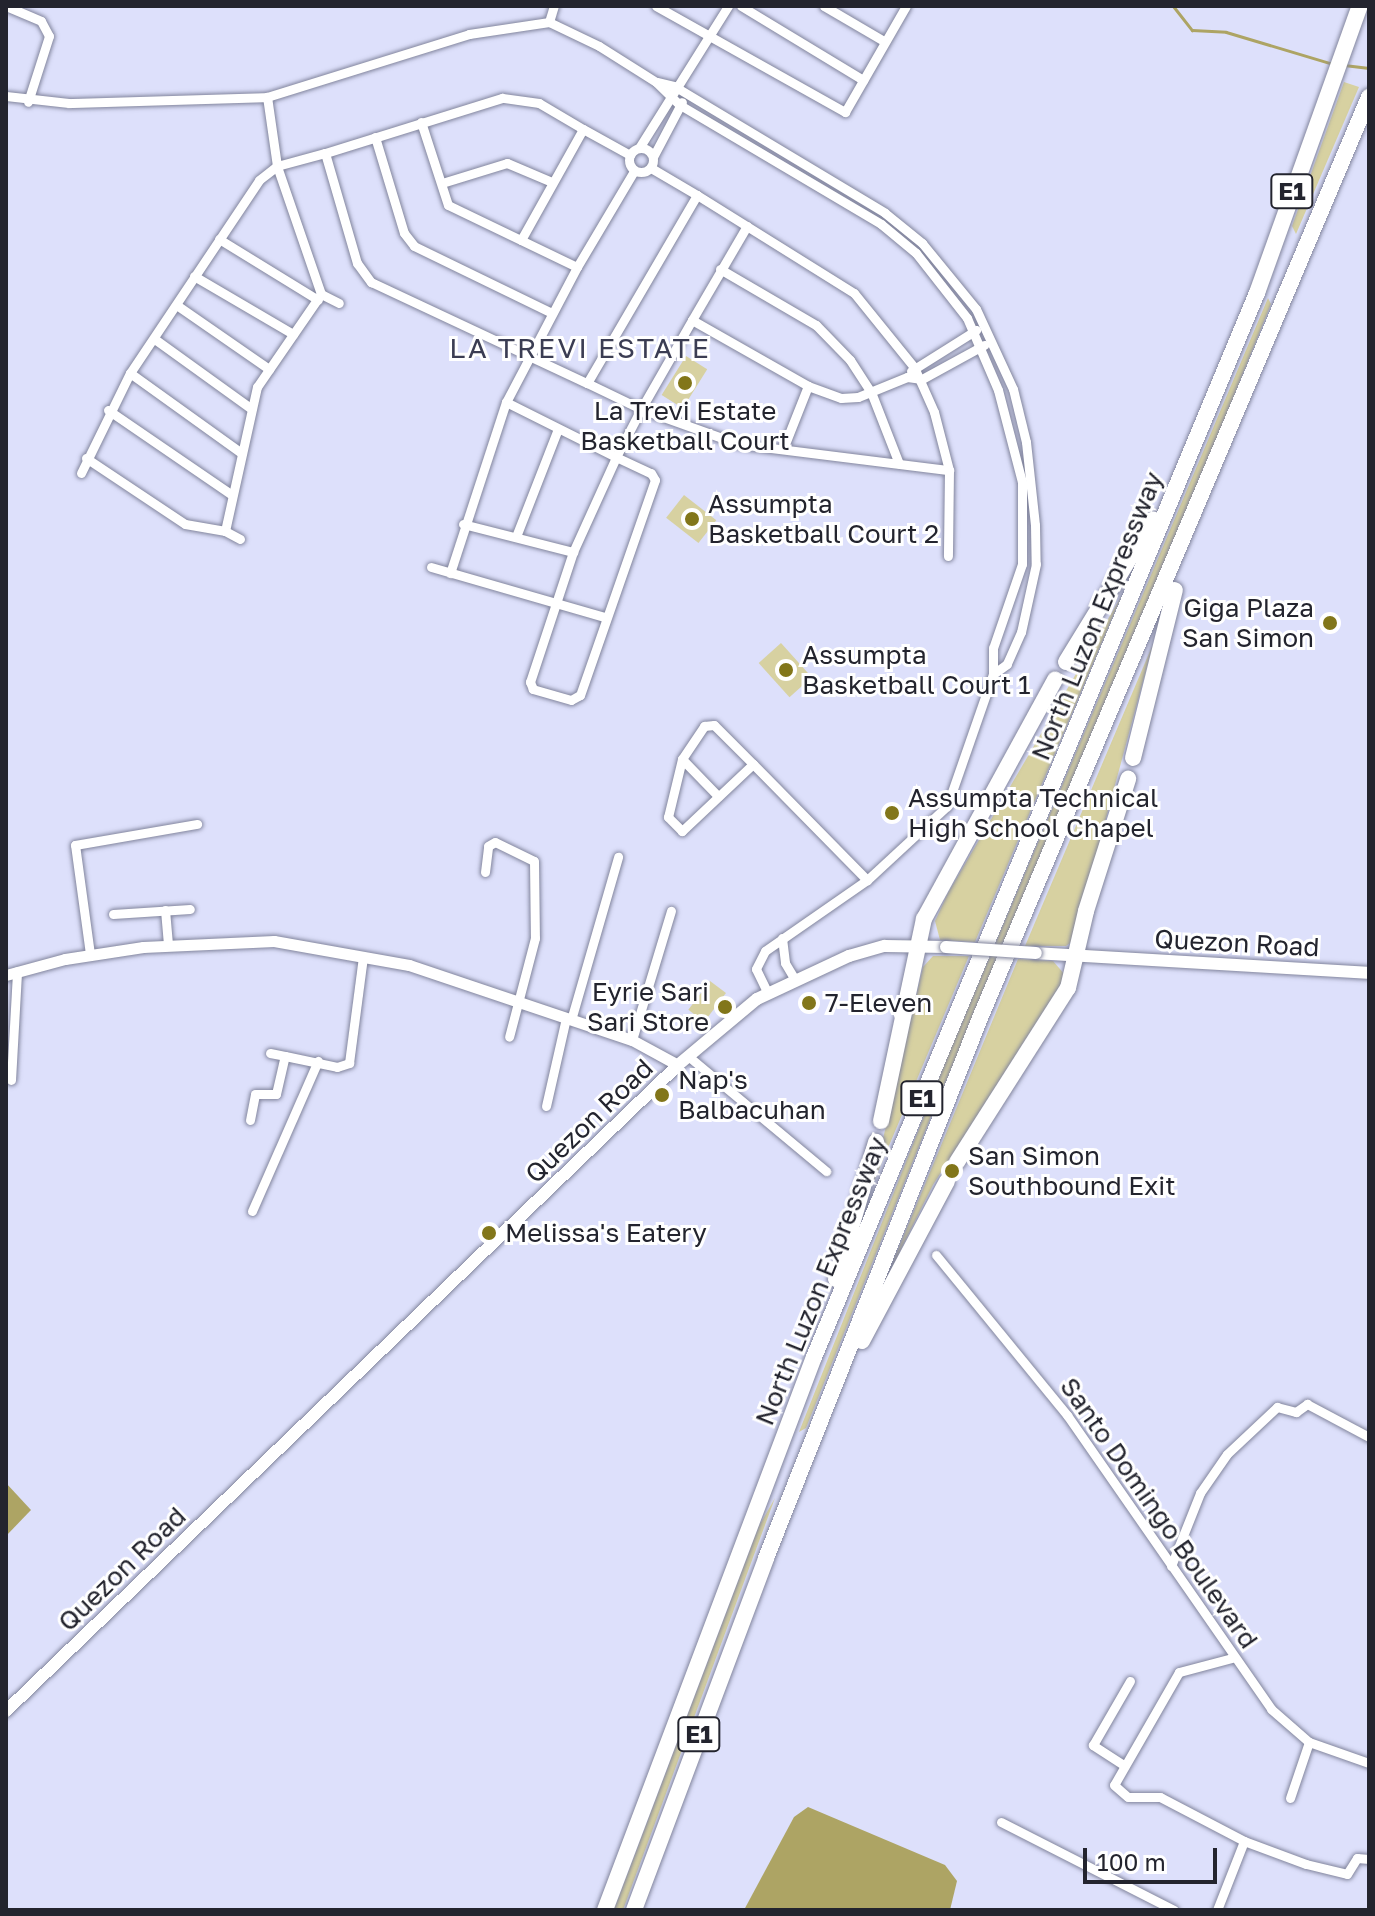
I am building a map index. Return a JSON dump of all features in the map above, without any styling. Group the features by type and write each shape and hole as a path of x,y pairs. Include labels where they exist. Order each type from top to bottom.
{"highway":[{"name":"North Luzon Expressway","path":"605,1910 814,1357 1257,293 1327,88 1360,6"},
{"name":"North Luzon Expressway","path":"634,1910 766,1558 980,1018 1213,475 1367,102"},
{"path":"1066,662 1153,521 1257,293"},
{"path":"1133,758 1152,666 1213,475"},
{"path":"881,1121 918,945 934,895 1055,680"},
{"path":"957,1162 1053,1018 1076,956 1128,779"},
{"path":"814,1357 876,1142"},
{"path":"766,1558 783,1532 863,1340 947,1181"}],"main road":[{"name":"Quezon Road","path":"6,1711 683,1061 767,992 794,978 885,946 918,945 1369,973"}],"street":[{"path":"6,6 41,21 49,36 28,102"},
{"path":"549,22 554,6"},
{"path":"656,6 838,112 849,107 906,6"},
{"path":"630,155 639,148 674,86 687,76 728,6"},
{"path":"741,6 863,80"},
{"path":"824,6 884,41"},
{"path":"6,96 28,102 267,97 469,34 549,22 656,82 674,86 885,213 951,275 984,325 1013,389 1033,488 1036,564 1014,652 993,674"},
{"path":"651,168 653,157 686,94 687,76"},
{"path":"656,82 680,105 881,224 916,253 947,290 980,348 998,390 1022,482 1022,564 1011,605 995,643 993,674 947,806 867,880 782,938 756,963 767,992"},
{"path":"267,97 277,166 319,297"},
{"path":"81,473 108,410 130,373 156,340 194,276 264,173 277,166 421,122 513,97 539,103 630,155 634,171 550,312 506,402 463,524 450,573"},
{"path":"421,122 452,208 577,267"},
{"path":"521,240 583,129"},
{"path":"375,137 408,240 550,312"},
{"path":"639,148 653,157"},
{"path":"325,153 357,263 371,282 641,409 712,438 949,470"},
{"path":"442,183 507,163 552,182"},
{"path":"634,171 651,168 854,293 922,379 949,470 948,556"},
{"path":"587,383 697,195"},
{"path":"881,224 885,213"},
{"path":"506,402 616,457 655,480 604,617 580,695 571,700 533,689 530,682 553,603 616,457 747,226"},
{"path":"219,239 319,297 339,303"},
{"path":"720,269 816,325 850,360 871,392 899,464"},
{"path":"194,276 293,334"},
{"path":"225,531 249,407 269,369 319,297"},
{"path":"178,306 269,369"},
{"path":"692,320 808,386 841,398 871,392 907,377 922,379 991,341"},
{"path":"907,377 914,367 984,325"},
{"path":"156,340 249,407"},
{"path":"130,373 240,452"},
{"path":"783,449 808,386"},
{"path":"108,410 232,495"},
{"path":"517,534 558,429"},
{"path":"86,458 185,524 225,531 240,539"},
{"path":"463,524 517,534 573,552"},
{"path":"431,567 604,617"},
{"path":"1011,605 1027,608"},
{"path":"995,643 1014,652"},
{"path":"753,764 682,831 668,817 682,759 704,726 714,725 753,764 867,880"},
{"path":"682,759 718,796"},
{"path":"90,954 75,845 197,824"},
{"path":"485,872 488,846 495,842 534,861 535,938 509,1037"},
{"path":"546,1106 568,1019 618,857"},
{"path":"113,914 190,909"},
{"path":"165,910 168,945"},
{"path":"632,1040 671,911"},
{"path":"782,938 785,963 794,978"},
{"path":"11,1080 12,973 90,954 243,939 409,965 632,1040 683,1061 826,1171"},
{"path":"270,1053 337,1067 349,1063 363,957"},
{"path":"250,1120 255,1094 276,1094 285,1056"},
{"path":"252,1211 318,1061"},
{"name":"Santo Domingo Boulevard","path":"936,1255 1040,1379 1232,1658 1271,1709 1309,1742 1369,1763"},
{"path":"1171,1566 1200,1493 1227,1454 1277,1407 1296,1412 1307,1404 1369,1437"},
{"path":"1232,1658 1179,1672 1122,1764 1114,1785 1128,1797 1160,1797 1244,1841 1347,1874 1357,1858 1369,1859"},
{"path":"1122,1764 1093,1745 1130,1681"},
{"path":"1290,1798 1309,1742"},
{"path":"1001,1822 1174,1910"},
{"path":"1217,1910 1244,1841"}],"shaded area":[{"path":"1344,82 1359,87 1296,234 1292,226"},
{"path":"1268,298 1271,304 1188,510 932,1114 806,1428 799,1432 949,1053"},
{"name":"La Trevi Estate Basketball Court","path":"686,356 707,369 683,408 662,395"},
{"name":"Assumpta Basketball Court 2","path":"684,495 716,520 698,543 666,518"},
{"path":"1122,595 975,942 940,940 935,921 948,893"},
{"name":"Assumpta Basketball Court 1","path":"781,643 812,677 789,697 759,663"},
{"path":"1153,644 1073,941 1066,946 1025,946"},
{"path":"933,956 969,956 872,1186 923,967"},
{"path":"1018,959 1053,961 1066,976 933,1185 885,1281"},
{"path":"710,981 726,993 704,1022 688,1010"},
{"path":"6,1483 31,1510 6,1536"},
{"path":"775,1498 623,1910 614,1910 759,1526"},
{"path":"808,1807 945,1865 957,1881 950,1910 744,1910 794,1817"}],"waterway":[{"path":"1173,6 1192,30 1226,32 1333,64"},
{"path":"1344,65 1369,68"}],"place":[{"name":"La Trevi Estate Basketball Court","path":"685,383"},
{"name":"Assumpta Basketball Court 2","path":"692,519"},
{"name":"Giga Plaza San Simon","path":"1330,623"},
{"name":"Assumpta Basketball Court 1","path":"786,670"},
{"name":"Assumpta Technical High School Chapel","path":"892,813"},
{"name":"7-Eleven","path":"809,1003"},
{"name":"Eyrie Sari Sari Store","path":"725,1007"},
{"name":"Nap's Balbacuhan","path":"662,1095"},
{"name":"San Simon Southbound Exit","path":"952,1171"},
{"name":"Melissa's Eatery","path":"489,1233"}],"district":[{"name":"LA TREVI ESTATE","path":"580,348"}]}
